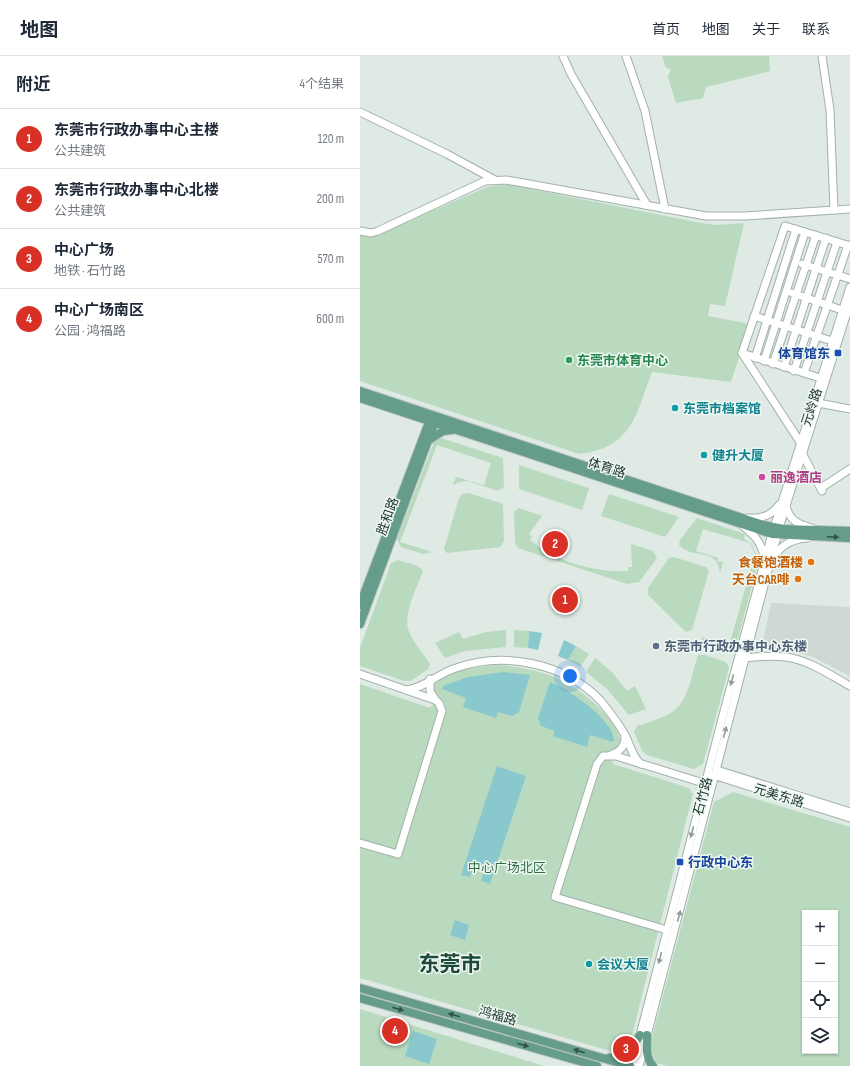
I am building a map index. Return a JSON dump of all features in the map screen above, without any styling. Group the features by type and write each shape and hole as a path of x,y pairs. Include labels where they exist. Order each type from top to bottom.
{"main road":[{"name":"体育路","path":"360,391 433,419 741,520"},
{"name":"体育路","path":"360,398 407,413 433,419 460,431 776,531 816,533 850,538"},
{"path":"407,413 419,424 425,440 442,431 460,431"},
{"name":"胜和路","path":"360,605 433,419"},
{"name":"胜和路","path":"360,624 425,440"},
{"name":"体育路","path":"816,533 850,531"},
{"name":"鸿福路","path":"360,988 631,1066"},
{"name":"鸿福路","path":"360,998 597,1066"},
{"path":"603,1058 618,1057 628,1053 643,1035"},
{"path":"643,1035 650,1063 653,1066"}],"street":[{"path":"563,56 571,74 647,205"},
{"path":"626,56 645,111 665,209"},
{"path":"822,56 830,110 834,210"},
{"path":"360,112 447,154 495,180"},
{"path":"360,231 371,233 378,231 485,181 495,180 518,182 706,216 722,217 850,209"},
{"path":"742,353 785,226 826,238 849,246 804,373"},
{"path":"755,358 796,229"},
{"path":"764,361 805,232"},
{"path":"773,364 816,235"},
{"path":"784,367 826,238"},
{"path":"794,370 836,242"},
{"path":"775,256 850,279"},
{"path":"765,284 842,310"},
{"name":"元岭路","path":"776,531 800,442 850,287"},
{"name":"元岭路","path":"784,502 802,453 850,303"},
{"path":"754,316 832,341"},
{"path":"742,353 820,378"},
{"path":"742,353 800,442"},
{"path":"818,403 850,409"},
{"path":"802,453 822,490 850,468"},
{"path":"741,520 764,517 784,502 789,516 794,521 816,533"},
{"path":"741,520 758,539 767,562 777,552 791,542 816,533"},
{"name":"石竹路","path":"631,1066 643,1035 776,531"},
{"path":"742,658 785,656 794,658 807,663 850,686"},
{"path":"407,690 416,688 430,679 456,668 489,661 511,660 544,667 563,674 588,690 611,714 625,735 635,757 641,764"},
{"path":"360,674 435,700"},
{"path":"360,842 398,854 441,716 441,706 435,700 430,691 430,679"},
{"path":"611,755 623,747 625,735"},
{"path":"667,930 555,898 596,764 603,756 611,755 709,784"},
{"name":"元美东路","path":"712,772 850,812"},
{"name":"元美东路","path":"712,772 850,818"},
{"name":"石竹路","path":"639,1066 643,1035 667,930 709,784"}],"shaded area":[{"path":"771,603 850,607 850,676 813,657 802,654 761,650"}],"green space":[{"path":"662,56 769,56 770,71 706,87 703,98 676,103 668,77 671,69 666,68"},
{"name":"东莞市体育中心","path":"511,185 701,223 716,225 744,223 725,306 710,304 708,316 750,324 731,382 652,372 636,415 621,437 611,445 597,451 579,454 360,381 360,234 375,236 487,187"},
{"path":"441,438 503,458 504,487 498,491 468,481 453,485 456,477 484,485 491,463 437,445 400,542 432,552 423,554 401,547 397,539 434,442"},
{"path":"519,465 589,488 582,510 519,489"},
{"path":"468,493 501,503 503,505 504,541 500,547 447,553 444,549 459,498 462,494"},
{"path":"609,494 679,517 665,537 601,516"},
{"path":"519,508 542,516 529,534 532,536 530,540 563,560 589,568 628,571 628,567 632,567 631,544 653,551 657,558 639,582 627,584 518,548 515,543 514,512"},
{"path":"697,518 745,534 744,539 751,543 757,556 757,567 736,646 729,650 703,642 701,637 729,646 755,554 750,543 703,529 696,551 718,558 717,561 723,562 720,573 718,565 714,559 703,554 690,552 679,545 680,540"},
{"path":"674,557 706,567 709,571 692,630 686,632 648,595 648,588 669,558"},
{"path":"398,560 418,566 423,571 409,607 407,622 412,638 430,664 428,669 411,681 404,681 360,666 360,648 391,563"},
{"path":"506,630 506,647 465,651 445,658 435,643 459,632 463,639 486,632"},
{"path":"514,630 529,631 528,648 514,647"},
{"path":"576,646 589,654 580,667 568,660"},
{"path":"698,655 705,655 726,662 729,668 703,764 694,769 647,755 642,751 634,732 637,726 657,720 675,710 680,705 690,685"},
{"path":"595,658 612,672 627,691 635,686 646,709 629,715 607,689 586,672"},
{"name":"中心广场北区","path":"499,665 544,673 570,685 593,702 605,714 619,735 622,743 618,748 611,750 613,764 689,788 693,794 629,1047 617,1053 360,978 360,684 430,708 439,696 433,690 433,686 444,676 483,666"},
{"path":"733,792 850,827 850,1066 669,1066 656,1063 650,1045 714,802"},
{"path":"360,1009 544,1066 360,1066"}],"water":[{"path":"529,631 542,633 538,650 528,648"},
{"path":"564,640 576,646 568,660 558,656"},
{"path":"503,672 530,675 519,712 512,716 498,712 496,718 463,707 466,698 442,689 443,686 468,677"},
{"path":"550,682 578,698 598,714 612,732 613,742 590,735 587,747 553,736 555,731 541,726 538,718"},
{"path":"497,766 526,776 490,884 481,881 484,872 473,869 470,877 461,875"},
{"path":"455,920 469,925 465,940 450,935"},
{"path":"413,1031 437,1039 429,1064 405,1056"}],"place":[{"name":"体育馆东","path":"838,353"},
{"name":"东莞市体育中心","path":"569,360"},
{"name":"东莞市档案馆","path":"675,408"},
{"name":"健升大厦","path":"704,455"},
{"name":"丽逸酒店","path":"762,477"},
{"name":"东莞市行政办事中心北楼","path":"555,544"},
{"name":"食餐饱酒楼","path":"811,562"},
{"name":"天台CAR啡","path":"798,579"},
{"name":"东莞市行政办事中心主楼","path":"565,600"},
{"name":"东莞市行政办事中心东楼","path":"656,646"},
{"name":"行政中心东","path":"680,862"},
{"name":"会议大厦","path":"589,964"},
{"name":"中心广场南区","path":"395,1031"},
{"name":"中心广场","path":"626,1049"}],"district":[{"name":"东莞市","path":"450,964"}]}
